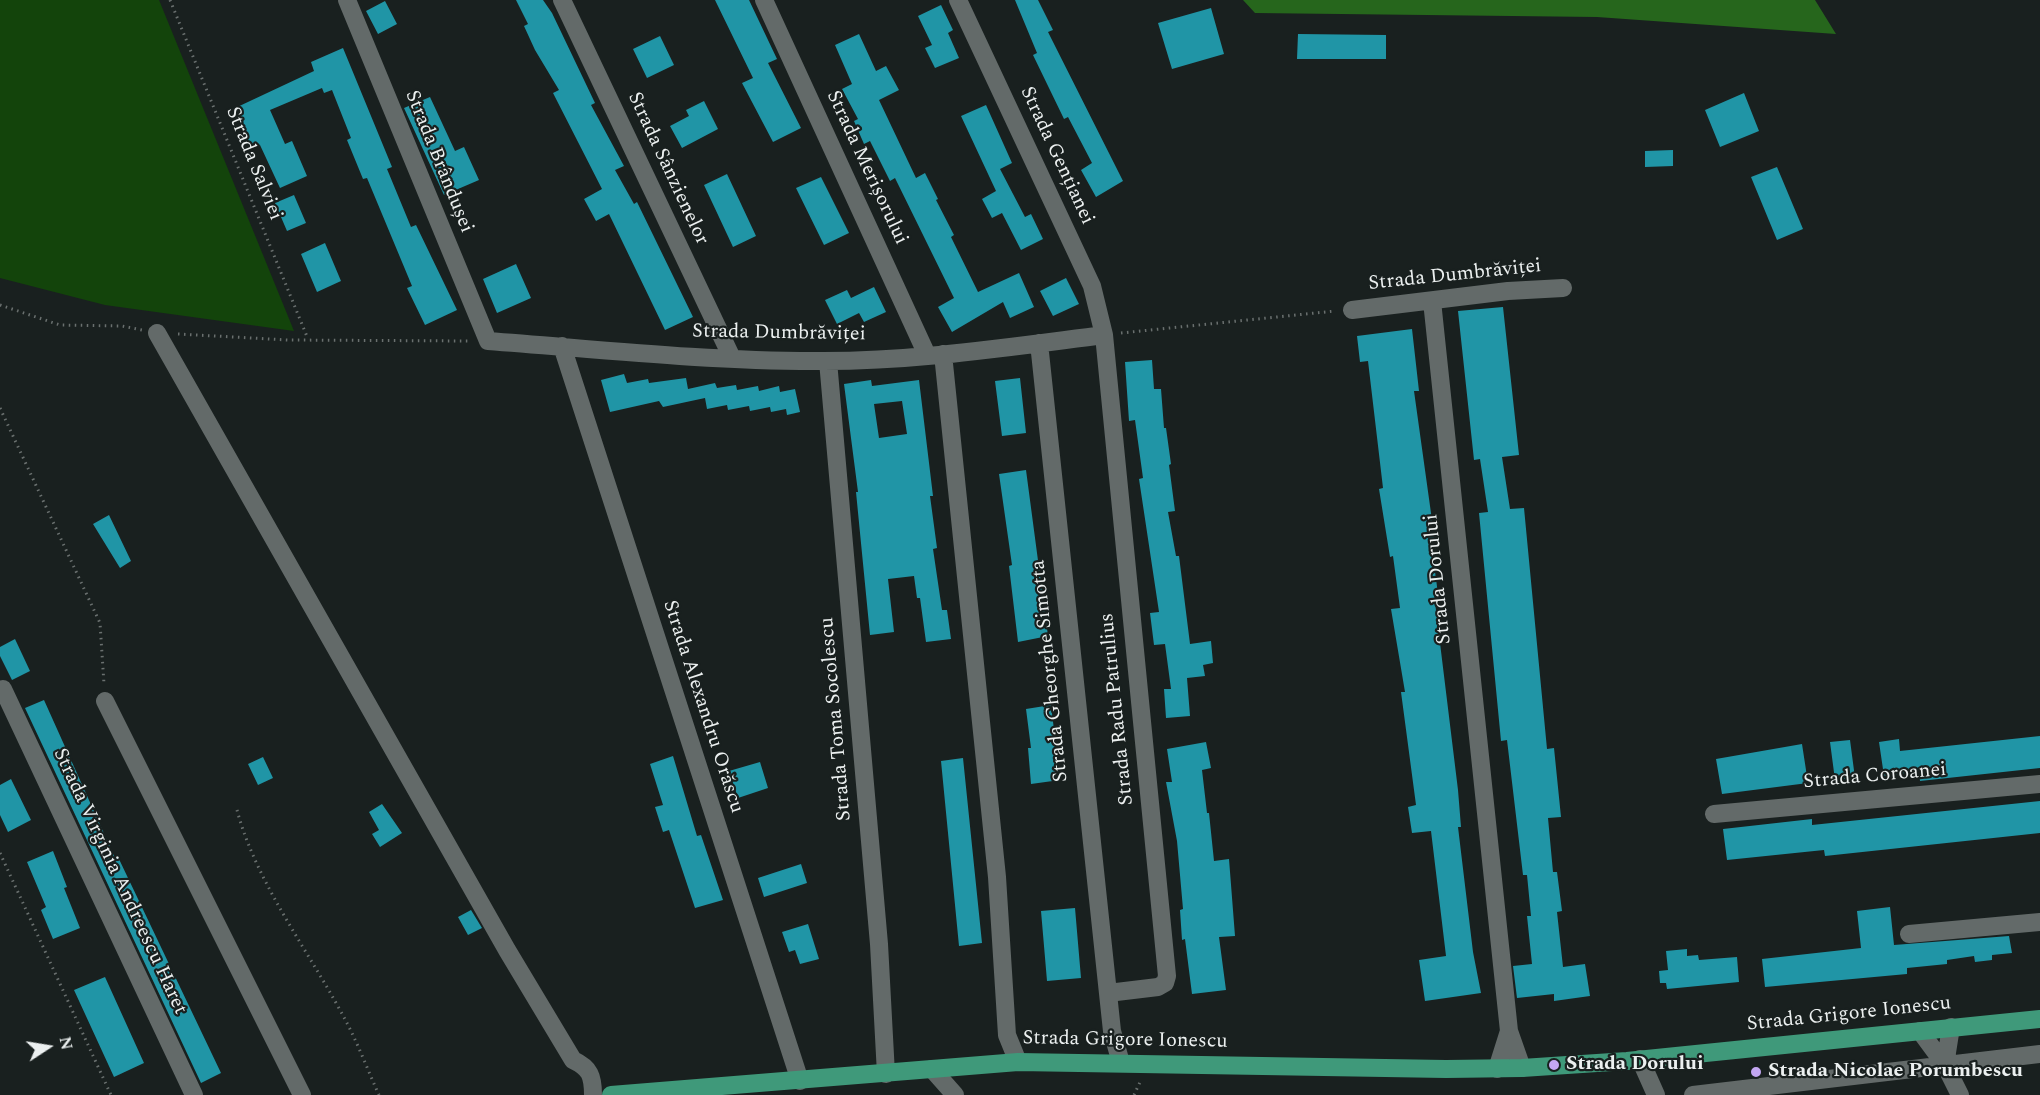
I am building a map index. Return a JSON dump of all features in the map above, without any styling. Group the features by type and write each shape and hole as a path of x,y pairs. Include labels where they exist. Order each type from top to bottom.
{"main road":[{"name":"Strada Grigore Ionescu","path":"611,1095 769,1089 800,1081 1018,1062 1522,1068 1663,1057 2040,1019"}],"street":[{"name":"Strada Brândușei","path":"347,0 488,341"},
{"name":"Strada Sânzienelor","path":"562,0 732,358"},
{"name":"Strada Merișorului","path":"764,0 935,354 997,877 1007,1035"},
{"name":"Strada Gențianei","path":"958,0 1092,286 1104,335"},
{"name":"Strada Dumbrăviței","path":"1352,310 1508,291 1563,288"},
{"name":"Strada Dorului","path":"1432,301 1509,1031 1522,1068"},
{"path":"157,333 507,950 573,1060 587,1067 593,1080 593,1095"},
{"name":"Strada Dumbrăviței","path":"488,341 732,358 828,361 935,354 1104,335"},
{"name":"Strada Radu Patrulius","path":"1104,335 1167,976 1165,982 1158,987 1108,993"},
{"name":"Strada Gheorghe Simotta","path":"1039,343 1108,993"},
{"name":"Strada Alexandru Orăscu","path":"562,346 800,1081"},
{"name":"Strada Toma Socolescu","path":"828,361 879,944 886,1074"},
{"name":"Strada Virginia Andreescu Haret","path":"3,688 194,1095"},
{"path":"105,701 302,1095"},
{"name":"Strada Coroanei","path":"1714,814 2040,784"},
{"path":"1909,934 2040,922"},
{"path":"1108,993 1112,1031 1121,1063"},
{"path":"1945,1065 1951,1028"},
{"path":"1098,1062 1112,1031"},
{"name":"Strada Dorului","path":"1497,1069 1509,1031"},
{"path":"1920,1031 1945,1065 1960,1095"},
{"path":"1007,1035 1018,1062"},
{"path":"997,1064 1007,1035"},
{"path":"1693,1095 2040,1054"},
{"path":"1656,1094 1663,1057"},
{"path":"1640,1059 1656,1094"},
{"path":"957,1095 964,1066"},
{"path":"932,1069 957,1095"}],"path":[{"name":"Strada Salviei","path":"170,0 308,339"},
{"path":"0,305 60,325 122,326 157,333 308,339 488,341"},
{"path":"1104,335 1352,310"},
{"path":"0,408 100,623 105,701"},
{"path":"237,810 244,837 309,959 349,1027 379,1095"},
{"path":"0,853 111,1095"},
{"path":"1134,1095 1142,1079"}],"green space":[{"path":"0,0 159,0 294,331 105,305 0,278"},
{"path":"1243,0 1815,0 1836,34 1597,17 1255,13"}],"building":[{"path":"516,0 543,0 552,13 595,103 591,105 624,166 615,170 634,204 637,202 693,317 665,330 609,214 596,221 584,199 602,189 553,93 559,90 535,50 524,26 528,24"},
{"path":"715,0 749,0 777,59 768,63 801,128 773,142 742,83 753,78"},
{"path":"1015,0 1038,0 1053,30 1048,32 1123,181 1096,197 1081,170 1092,163 1068,117 1064,119 1033,55 1037,53"},
{"path":"385,1 397,24 378,34 366,11"},
{"path":"941,5 953,30 948,33 959,58 935,68 925,48 932,45 918,16"},
{"path":"1211,8 1224,54 1172,69 1158,23"},
{"path":"859,34 876,71 886,66 899,90 879,100 916,178 925,173 954,235 951,237 978,292 1019,273 1034,307 1010,318 1003,302 952,332 938,307 954,298 895,178 890,181 870,141 864,144 854,121 858,119 842,89 852,84 835,45"},
{"path":"1298,34 1386,35 1386,59 1297,59"},
{"path":"660,36 674,65 647,78 633,49"},
{"path":"343,48 392,167 387,169 411,227 416,225 457,310 425,325 407,288 412,286 367,178 363,179 347,140 351,138 332,90 324,93 322,88 270,110 285,144 292,141 307,176 280,188 260,145 251,149 233,109 314,71 311,62"},
{"path":"1744,93 1759,131 1720,147 1705,110"},
{"path":"430,97 455,151 464,147 479,180 444,195 404,108"},
{"path":"704,101 718,129 682,148 670,126 689,116 686,110"},
{"path":"986,105 1012,163 1000,169 1025,217 1031,214 1043,239 1021,250 1002,213 992,218 982,199 996,191 961,116"},
{"path":"1673,150 1673,166 1645,167 1645,151"},
{"path":"1777,167 1803,229 1777,240 1751,177"},
{"path":"727,174 756,236 733,247 704,185"},
{"path":"821,177 849,233 824,245 796,188"},
{"path":"294,195 306,223 287,231 275,203"},
{"path":"325,243 341,281 317,292 301,254"},
{"path":"516,264 531,298 497,313 483,279"},
{"path":"1066,278 1079,304 1053,316 1040,291"},
{"path":"874,287 886,312 864,322 859,313 837,324 825,300 847,290 851,298"},
{"path":"1503,307 1519,455 1502,457 1510,509 1524,508 1547,749 1554,748 1561,817 1548,818 1553,872 1557,872 1562,911 1557,912 1563,967 1585,964 1590,996 1554,1001 1554,994 1517,998 1513,966 1532,964 1527,916 1531,916 1527,875 1523,875 1507,740 1501,741 1479,513 1488,512 1480,459 1474,460 1458,311"},
{"path":"1412,329 1419,391 1414,391 1436,549 1432,549 1438,594 1434,594 1458,790 1461,827 1458,827 1473,952 1481,993 1425,1001 1419,960 1446,956 1431,831 1412,833 1408,807 1416,805 1401,692 1405,692 1391,609 1400,608 1393,556 1390,557 1379,489 1383,488 1368,361 1360,362 1357,336"},
{"path":"1152,360 1154,389 1161,389 1175,511 1168,512 1176,556 1179,556 1190,644 1211,641 1213,663 1203,665 1205,676 1187,678 1190,716 1166,718 1164,689 1171,689 1165,644 1154,645 1150,613 1159,612 1139,479 1143,478 1135,420 1129,421 1125,362"},
{"path":"624,374 627,383 648,379 649,383 686,378 688,389 715,383 717,388 736,385 737,390 758,386 759,391 779,386 780,392 795,389 800,412 787,415 786,409 771,412 770,407 750,411 749,406 728,410 727,405 707,409 705,398 663,407 659,401 610,412 601,380"},
{"path":"1020,378 1026,433 1002,436 995,381"},
{"path":"871,380 872,386 919,380 933,496 930,496 937,548 933,549 942,610 947,610 951,639 926,642 920,598 917,598 914,576 888,579 894,632 870,635 856,492 858,492 844,384","holes":["902,401 907,434 879,438 874,404"]},
{"path":"1026,470 1048,636 1018,642 1009,566 1012,565 999,474"},
{"path":"109,515 131,561 120,568 93,524"},
{"path":"15,639 30,671 12,680 0,656 0,647"},
{"path":"44,700 115,858 118,857 221,1073 201,1083 25,708"},
{"path":"1051,705 1060,780 1031,784 1028,748 1031,748 1026,709"},
{"path":"2040,736 2040,768 1920,781 1919,771 1884,776 1879,742 1899,739 1900,751"},
{"path":"1850,740 1855,778 1835,780 1830,742"},
{"path":"1206,742 1211,768 1202,770 1214,861 1229,859 1235,936 1219,937 1226,990 1192,994 1185,939 1182,940 1180,910 1183,909 1177,841 1166,782 1172,782 1167,749"},
{"path":"1802,744 1808,783 1722,794 1716,759"},
{"path":"673,756 697,836 701,835 723,900 695,908 669,830 663,832 655,807 663,805 650,764"},
{"path":"263,757 273,778 258,785 248,764"},
{"path":"963,758 982,943 959,946 941,761"},
{"path":"760,762 768,788 738,798 729,771"},
{"path":"11,779 31,820 8,832 0,815 0,785"},
{"path":"2040,801 2040,833 1825,856 1824,850 1727,860 1723,829 1812,819 1812,825"},
{"path":"382,804 402,833 380,847 372,834 379,830 369,812"},
{"path":"53,851 67,887 64,888 80,928 53,939 41,910 46,907 27,862"},
{"path":"801,864 807,883 764,897 758,878"},
{"path":"1890,907 1894,945 2009,936 2012,953 1992,955 1992,960 1975,962 1974,956 1947,960 1947,964 1907,968 1907,974 1765,987 1762,959 1861,948 1857,911"},
{"path":"1075,908 1081,978 1047,981 1041,911"},
{"path":"471,910 482,928 468,935 458,917"},
{"path":"808,924 819,959 800,964 795,950 789,952 782,932"},
{"path":"1687,949 1687,956 1698,955 1699,960 1737,957 1739,982 1667,989 1666,983 1660,983 1659,971 1668,970 1666,951"},
{"path":"105,977 144,1063 114,1077 74,990"}],"place":[{"name":"Strada Dorului","path":"1554,1065"},
{"name":"Strada Nicolae Porumbescu","path":"1756,1072"}]}
